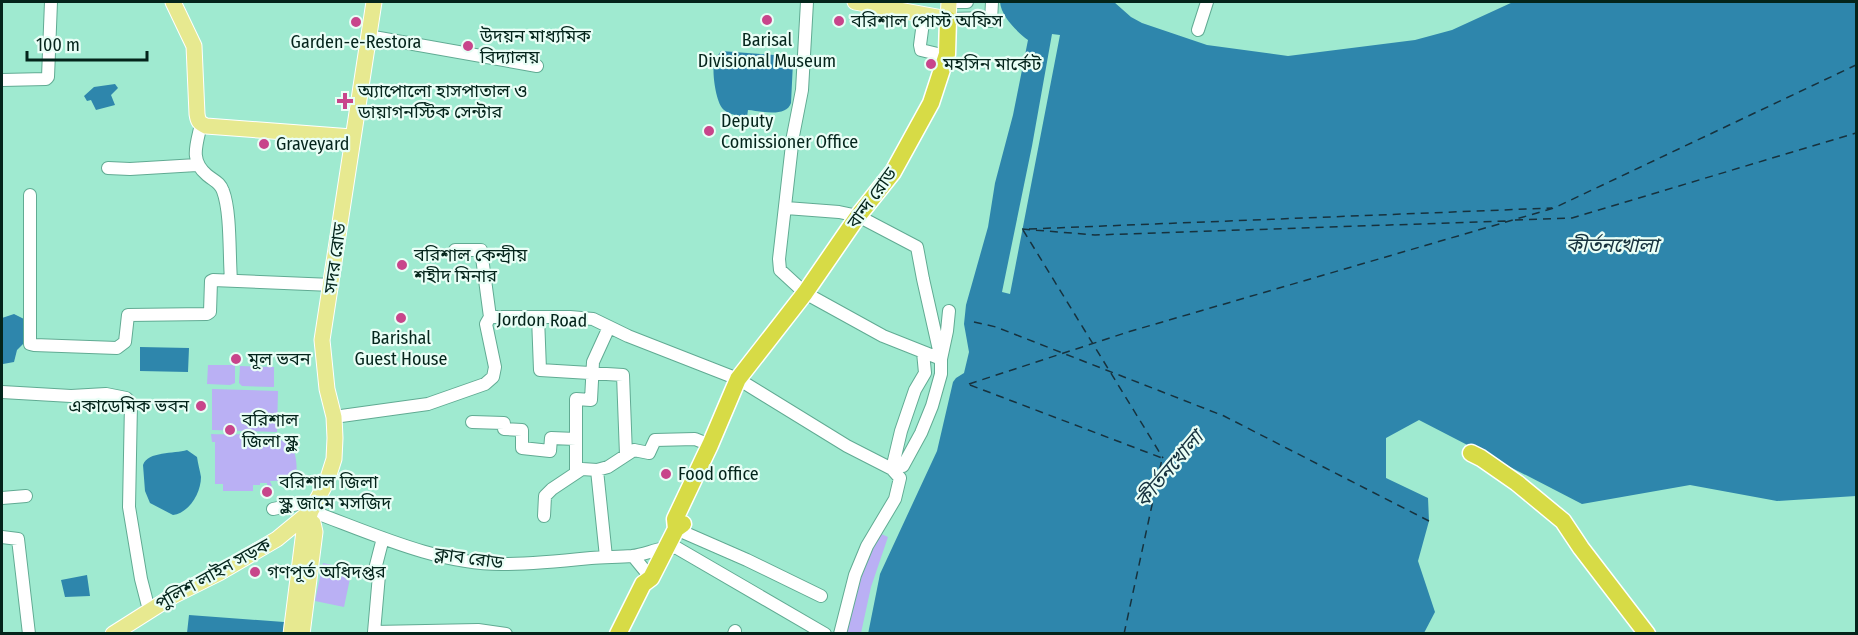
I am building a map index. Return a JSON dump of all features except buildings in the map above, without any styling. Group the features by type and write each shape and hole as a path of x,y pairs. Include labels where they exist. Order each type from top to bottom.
{"highway":[{"name":"বান্দ রোড","path":"676,529 675,519 755,358 805,293 858,216 893,172 931,104 946,56 949,8"},
{"name":"বান্দ রোড","path":"627,633 651,587 651,578 666,547 676,529 685,522 742,382"},
{"path":"1471,453 1517,483 1563,522 1647,633"},
{"name":"বান্দ রোড","path":"618,633 643,584 651,578"}],"main road":[{"path":"173,2 194,46 197,114 201,124 352,137"},
{"name":"সদর রোড","path":"302,506 327,481 334,459 334,417 327,390 322,340 374,2"},
{"path":"855,2 895,5 924,15 949,8"},
{"path":"291,633 304,531 302,506"},
{"path":"302,506 315,532 302,633"},
{"name":"পুলিশ লাইন সড়ক","path":"113,633 149,610 277,539 302,506"}],"street":[{"path":"2,80 46,79 48,77 51,2"},
{"path":"807,2 802,90 793,136 779,259 780,270 805,293 883,336 941,359"},
{"path":"949,8 967,2"},
{"path":"949,8 991,20 992,2"},
{"path":"1198,30 1207,2"},
{"path":"924,15 921,50 946,56"},
{"path":"368,36 537,66"},
{"path":"201,124 194,155 197,165 218,182 223,191 231,280"},
{"path":"108,168 197,165"},
{"path":"30,195 30,344 117,348 125,342 128,315 207,314 210,312 211,281 332,285"},
{"path":"786,208 839,212 858,216 917,247 941,359"},
{"path":"455,250 481,250 490,317"},
{"path":"893,467 903,466 921,434 932,406 940,379 949,311"},
{"name":"Jordon Road","path":"334,417 428,404 486,384 493,377 495,367 486,324 490,317 593,319 742,382 847,446 893,467"},
{"path":"538,317 540,370 623,375 626,455"},
{"path":"576,472 576,399 591,400 593,362 609,327"},
{"path":"840,633 855,575 867,546 895,499 900,478 893,467 901,431 915,390 925,373 923,352"},
{"path":"2,392 71,396 106,394 126,398 131,403 129,507 141,579 149,610"},
{"path":"472,422 504,423 504,429 522,430 522,448 550,451 551,438 576,439"},
{"path":"544,516 545,496 582,469 597,470 608,467 634,450 649,453 655,440 695,439 710,445"},
{"path":"597,470 606,557"},
{"path":"2,498 26,496"},
{"path":"273,509 302,506"},
{"name":"ক্লাব রোড","path":"302,506 383,538 443,557 502,565 633,556 666,547"},
{"path":"676,529 821,596"},
{"path":"2,537 18,539 28,633"},
{"path":"383,538 374,573 380,575 374,632 478,630 506,633"},
{"path":"666,547 677,548 825,633"},
{"path":"633,556 651,578"}],"shaded area":[{"path":"208,365 235,365 235,383 230,385 207,384"},
{"path":"240,366 274,367 274,387 242,386 239,383"},
{"path":"212,389 278,391 277,432 212,430"},
{"path":"211,434 262,435 281,440 294,451 296,480 270,481 272,486 267,488 267,483 260,483 260,485 253,485 253,491 223,491 223,484 215,484 215,442 212,442"},
{"path":"877,532 888,537 871,587 861,633 842,634 860,573"},
{"path":"323,563 352,569 344,607 315,601"}],"water":[{"name":"কীর্তনখোলা","path":"1000,2 1114,2 1131,17 1142,23 1207,45 1288,56 1415,40 1452,30 1513,2 1856,2 1856,496 1777,501 1690,485 1582,504 1419,420 1386,438 1386,478 1428,498 1429,521 1418,561 1435,612 1424,633 868,634 880,574 937,451 953,382 964,373 969,352 964,324 966,305 988,227 995,183 1013,115 1028,40 1006,18"},
{"path":"721,51 791,58 793,62 791,103 788,108 772,113 748,110 747,117 724,110 715,88 714,74 714,62"},
{"path":"115,84 118,88 111,95 115,105 96,110 91,100 87,101 84,96 94,87"},
{"path":"14,314 24,319 28,330 24,343 17,350 14,362 3,364 2,318"},
{"path":"140,347 189,348 188,372 140,371"},
{"path":"187,450 197,457 201,477 199,489 189,506 173,515 150,503 145,491 143,465 150,457"},
{"path":"87,575 90,596 65,597 61,580"},
{"path":"189,615 284,622 283,633 187,633"}],"pier":[{"path":"1052,34 1060,35 1010,294 1002,292"}],"ferry route":[{"path":"969,384 1128,332 1554,208 1856,65"},
{"path":"1515,220 1572,218 1856,133"},
{"path":"1029,229 1552,208"},
{"path":"1022,229 1095,235 1507,221"},
{"path":"1023,230 1163,458"},
{"path":"974,322 996,327 1224,416 1429,521"},
{"path":"970,385 1162,458"},
{"path":"1124,634 1162,459"}],"place":[{"name":"Barisal Divisional Museum","path":"767,20"},
{"name":"বরিশাল পোস্ট অফিস","path":"839,21"},
{"name":"Garden-e-Restora","path":"356,22"},
{"name":"উদয়ন মাধ্যমিক বিদ্যালয়","path":"468,46"},
{"name":"মহসিন মার্কেট","path":"931,64"},
{"name":"অ্যাপোলো হাসপাতাল ও ডায়াগনস্টিক সেন্টার","path":"345,101"},
{"name":"Deputy Comissioner Office","path":"709,131"},
{"name":"Graveyard","path":"264,144"},
{"name":"বরিশাল কেন্দ্রীয় শহীদ মিনার","path":"402,265"},
{"name":"Barishal Guest House","path":"401,318"},
{"name":"মূল ভবন","path":"236,359"},
{"name":"একাডেমিক ভবন","path":"201,406"},
{"name":"বরিশাল জিলা স্কুল","path":"230,430"},
{"name":"Food office","path":"666,474"},
{"name":"বরিশাল জিলা স্কুল জামে মসজিদ","path":"267,492"},
{"name":"গণপূর্ত অধিদপ্তর","path":"255,572"}]}
